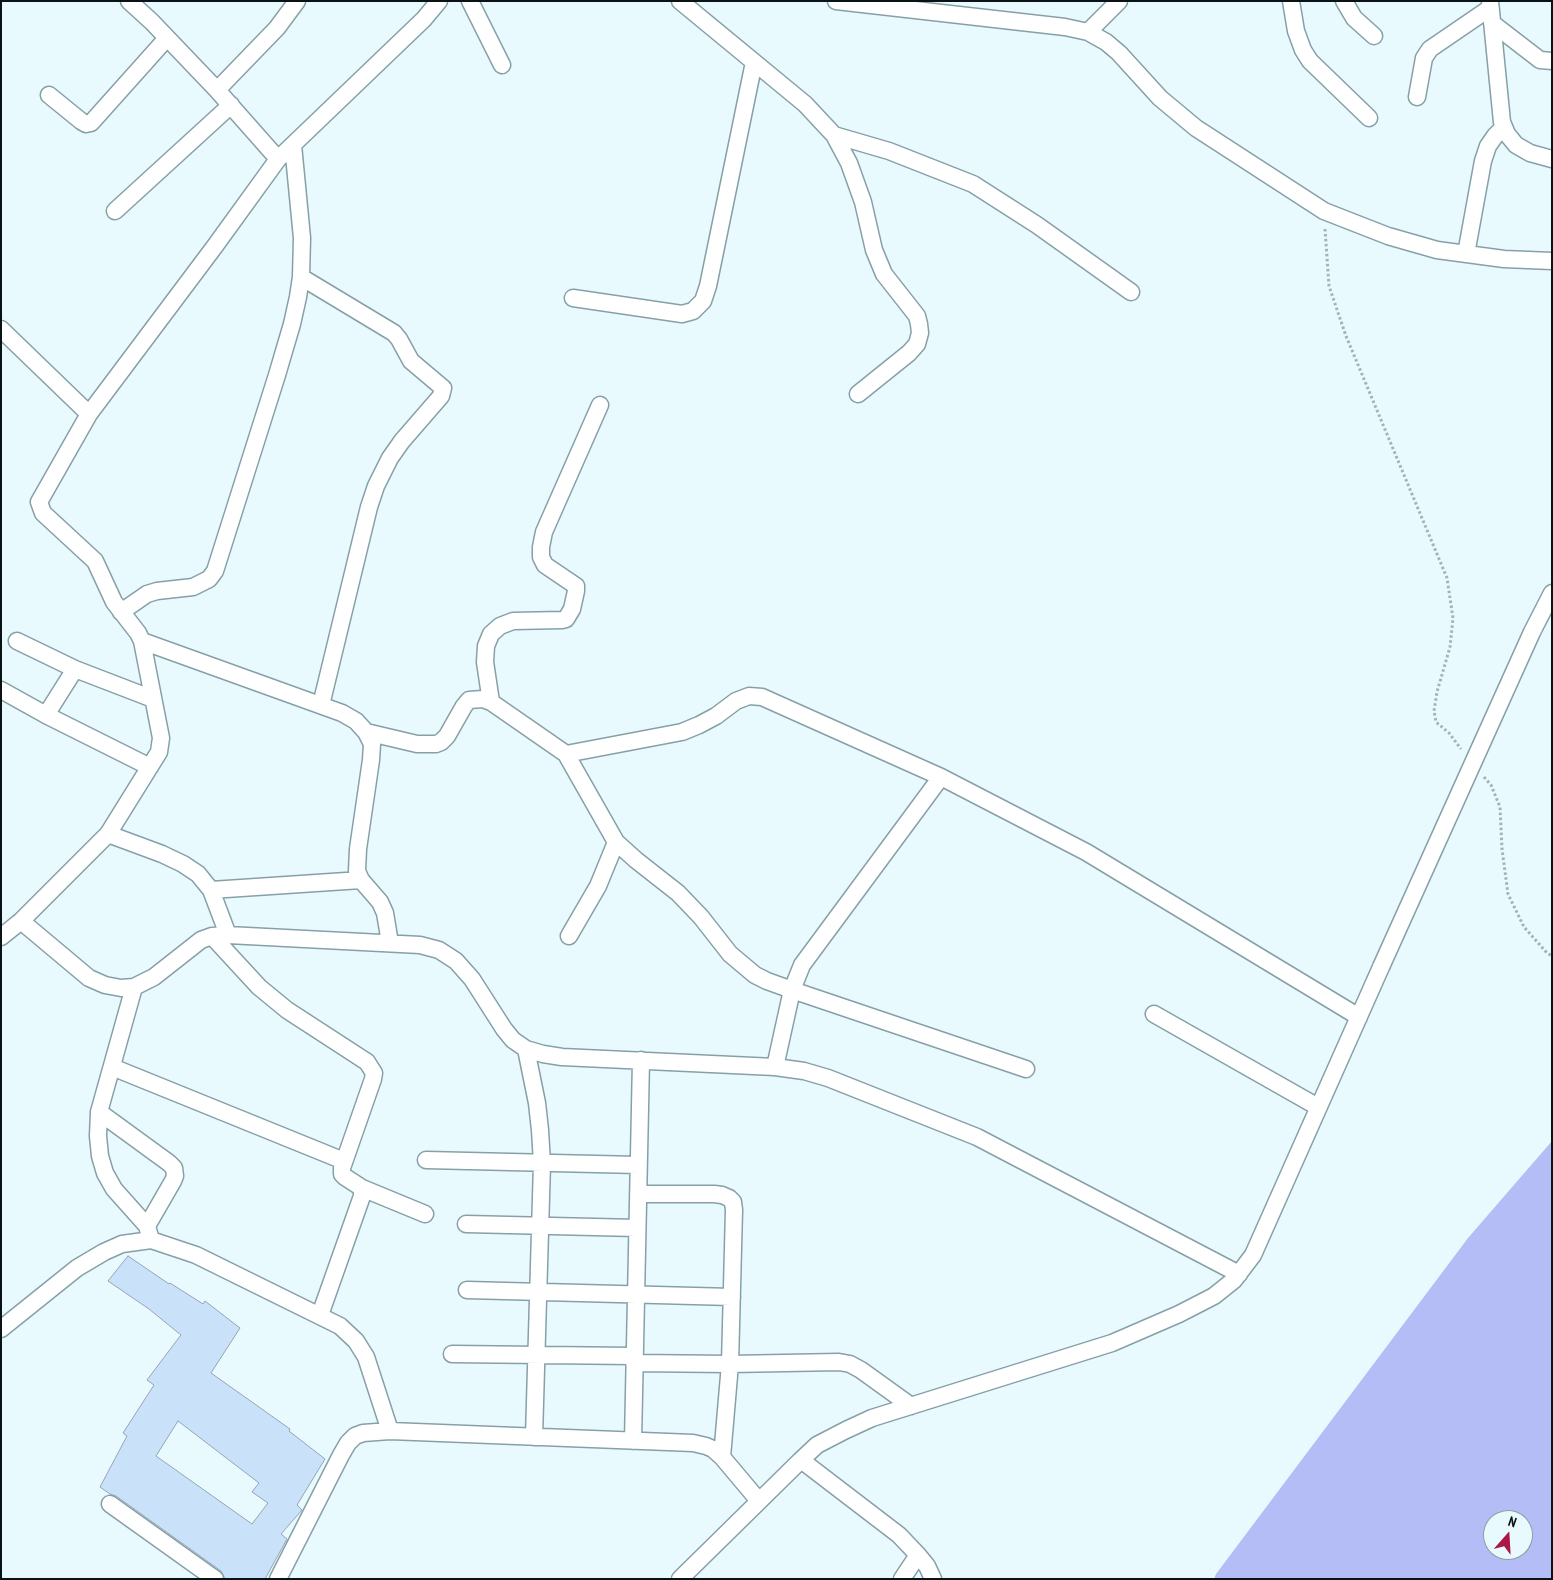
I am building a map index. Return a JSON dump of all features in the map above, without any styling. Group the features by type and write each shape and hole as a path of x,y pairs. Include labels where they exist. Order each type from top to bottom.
{"street":[{"path":"129,1 217,90 278,159"},
{"path":"217,90 277,28 297,1"},
{"path":"1,937 21,921 108,834 159,752 161,745 142,641 138,633 114,602 95,561 43,513 38,502 89,414 278,159 424,19 439,1"},
{"path":"470,1 502,65"},
{"path":"680,1 806,104 834,136 849,163 863,202 874,250 884,274 917,316 920,324 917,344 910,353 858,394"},
{"path":"836,1 1065,27 1088,32 1106,42 1119,53 1160,98 1196,128 1324,211 1388,236 1437,250 1504,259 1552,262"},
{"path":"1088,32 1119,1"},
{"path":"1291,1 1296,31 1303,50 1310,61 1369,118"},
{"path":"1344,1 1354,18 1374,36"},
{"path":"1491,11 1540,60 1552,61"},
{"path":"1417,97 1424,58 1430,49 1491,11"},
{"path":"1491,11 1498,94 1504,127 1516,145 1530,153 1552,159"},
{"path":"48,95 80,121 86,124 91,123 167,38"},
{"path":"573,298 682,314 694,310 703,301 708,286 754,62"},
{"path":"115,212 231,105"},
{"path":"1466,254 1483,160 1488,146 1504,127"},
{"path":"834,136 889,151 973,184 1037,225 1131,292"},
{"path":"121,612 147,594 193,586 209,579 214,571 280,367 292,324 301,276 302,238 293,145"},
{"path":"301,276 394,333 411,361 443,388 441,396 402,441 390,458 376,486 369,507 321,705"},
{"path":"1,330 89,414"},
{"path":"491,702 485,662 486,646 491,634 500,626 512,621 562,620 566,618 572,609 576,586 545,565 541,547 544,532 600,405"},
{"path":"680,1579 817,1445 872,1418 1112,1343 1179,1314 1214,1296 1234,1280 1253,1255 1532,632 1552,593"},
{"path":"17,641 75,669 153,699"},
{"path":"142,641 342,713 356,721 366,732 372,744 371,760 358,849 357,872 361,880 380,902 385,913 390,944"},
{"path":"46,715 75,669"},
{"path":"2,692 150,767"},
{"path":"566,754 682,732 699,726 736,701 749,696 762,697 941,776 1086,852 1359,1017"},
{"path":"366,732 417,744 436,744 447,736 469,700 483,699 491,702 566,754 616,842 678,892 701,917 730,954 742,965 767,981 1026,1069"},
{"path":"775,1066 792,990 802,965 941,776"},
{"path":"108,834 162,854 198,874 211,890 228,936"},
{"path":"569,936 598,886 616,842"},
{"path":"211,890 361,880"},
{"path":"21,921 89,978 105,985 121,988 134,987 154,977 201,940 212,936 420,945 439,950 456,961 472,979 504,1029 513,1040 526,1049 562,1057 775,1066 804,1071 828,1078 977,1137 1239,1274"},
{"path":"212,936 259,987 287,1010 367,1062 372,1068 374,1073 373,1079 344,1161 342,1174 362,1188 425,1214"},
{"path":"134,987 99,1112 98,1136 104,1174 149,1233 320,1314 340,1326 356,1341 366,1357 390,1431"},
{"path":"1154,1014 1318,1107"},
{"path":"526,1049 537,1103 542,1163 534,1437"},
{"path":"633,1441 641,1060"},
{"path":"112,1067 344,1161"},
{"path":"1,1329 77,1268 104,1252 149,1233 173,1181 175,1176 174,1168 169,1163 99,1112"},
{"path":"426,1160 638,1165"},
{"path":"320,1314 362,1196 362,1188"},
{"path":"638,1194 714,1194 729,1198 733,1202 730,1364 722,1457"},
{"path":"466,1224 637,1228"},
{"path":"467,1290 732,1297"},
{"path":"452,1354 536,1354 730,1364 825,1361 850,1364 911,1406"},
{"path":"278,1579 348,1443 355,1436 363,1433 390,1431 700,1444 714,1449 759,1501"},
{"path":"801,1460 898,1535 927,1566 933,1579"},
{"path":"110,1504 215,1579"},
{"path":"902,1579 918,1555"}],"path":[{"path":"1324,211 1329,286 1334,302 1373,405 1447,578 1453,618 1450,647 1437,692 1434,711 1436,722 1467,755"},
{"path":"1479,770 1491,785 1500,808 1502,849 1508,894 1524,927 1547,953 1552,956"}],"water":[{"path":"1552,1141 1552,1579 1214,1579 1468,1238"}],"building":[{"path":"128,1256 203,1304 205,1301 240,1328 211,1373 290,1429 289,1431 325,1459 297,1505 302,1510 281,1534 287,1539 265,1579 225,1579 221,1571 116,1496 100,1487 127,1436 123,1433 154,1385 147,1380 181,1335 149,1309 108,1281","holes":["178,1421 259,1483 252,1492 268,1503 252,1524 156,1456"]}]}
